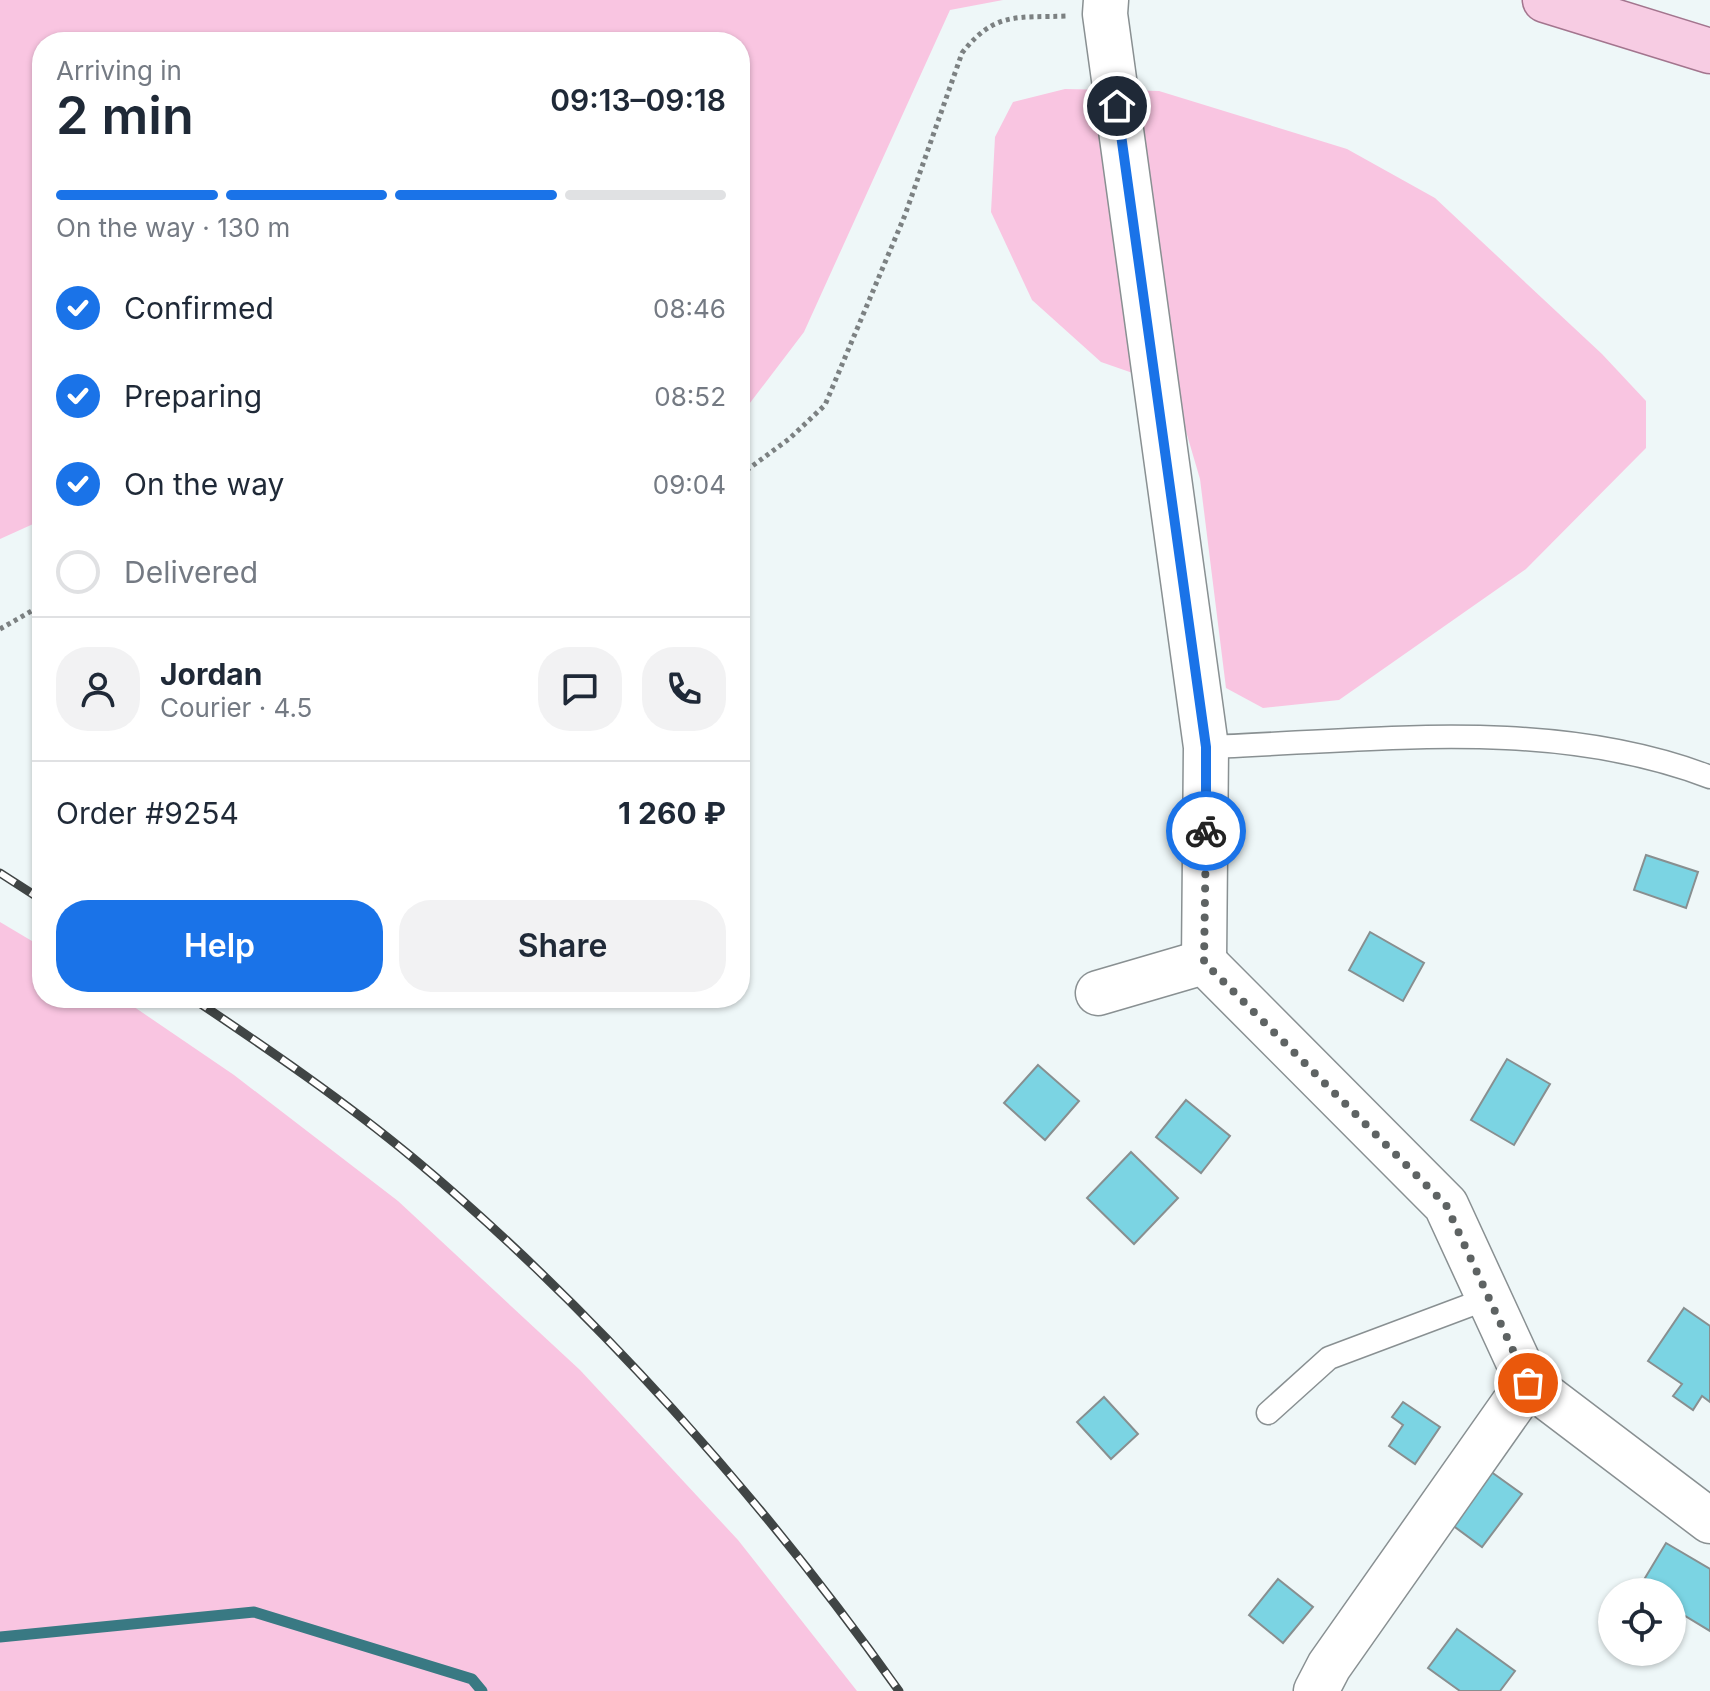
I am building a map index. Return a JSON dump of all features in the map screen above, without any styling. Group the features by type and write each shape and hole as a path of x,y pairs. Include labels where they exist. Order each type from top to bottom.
{"main road":[{"path":"1545,0 1710,51"}],"street":[{"path":"1105,7 1206,747 1204,962 1446,1205 1528,1383 1710,1521"},
{"path":"1098,993 1204,962"},
{"path":"1316,1691 1329,1666 1528,1383"}],"lane":[{"path":"1206,747 1521,736 1669,761 1710,777"},
{"path":"1268,1413 1329,1358 1489,1298"}],"path":[{"path":"750,468 789,439 825,405 905,215 962,53 978,33 997,21 1105,7"},
{"path":"0,629 32,611"}],"shaded area":[{"path":"0,0 1003,0 950,10 804,332 750,403 750,32 32,32 32,525 0,539"},
{"path":"1065,89 1159,91 1347,149 1435,198 1602,354 1646,401 1646,448 1526,569 1339,700 1263,708 1226,688 1200,479 1173,387 1101,362 1032,300 991,212 995,137 1013,102"},
{"path":"0,922 32,941 32,1008 136,1008 234,1075 398,1201 580,1370 738,1540 857,1691 0,1691"}],"building":[{"path":"1646,855 1698,872 1686,908 1634,890"},
{"path":"1370,932 1424,963 1403,1001 1349,970"},
{"path":"1507,1059 1550,1084 1514,1145 1471,1120"},
{"path":"1038,1065 1079,1101 1045,1140 1004,1103"},
{"path":"1186,1100 1230,1136 1201,1173 1156,1137"},
{"path":"1131,1152 1178,1198 1134,1244 1087,1198"},
{"path":"1684,1308 1710,1326 1710,1402 1702,1396 1693,1410 1673,1396 1682,1384 1648,1361"},
{"path":"1104,1397 1138,1434 1111,1459 1077,1422"},
{"path":"1403,1402 1440,1427 1415,1464 1389,1446 1403,1425 1392,1417"},
{"path":"1483,1466 1522,1494 1482,1547 1444,1519"},
{"path":"1666,1543 1710,1569 1710,1631 1686,1616 1686,1578 1645,1578"},
{"path":"1278,1579 1313,1607 1283,1643 1249,1615"},
{"path":"1457,1629 1515,1671 1500,1691 1460,1691 1428,1668"}],"waterway":[{"path":"0,1637 254,1612 472,1679 482,1691"}],"railway":[{"path":"0,873 32,894"},
{"path":"207,1008 305,1075 387,1137 480,1216 546,1278 610,1342 734,1479 792,1549 899,1691"}],"way so far":[{"path":"1206,831 1204,962 1446,1205 1528,1383"}],"route":[{"path":"1117,106 1206,747 1206,831"}]}
